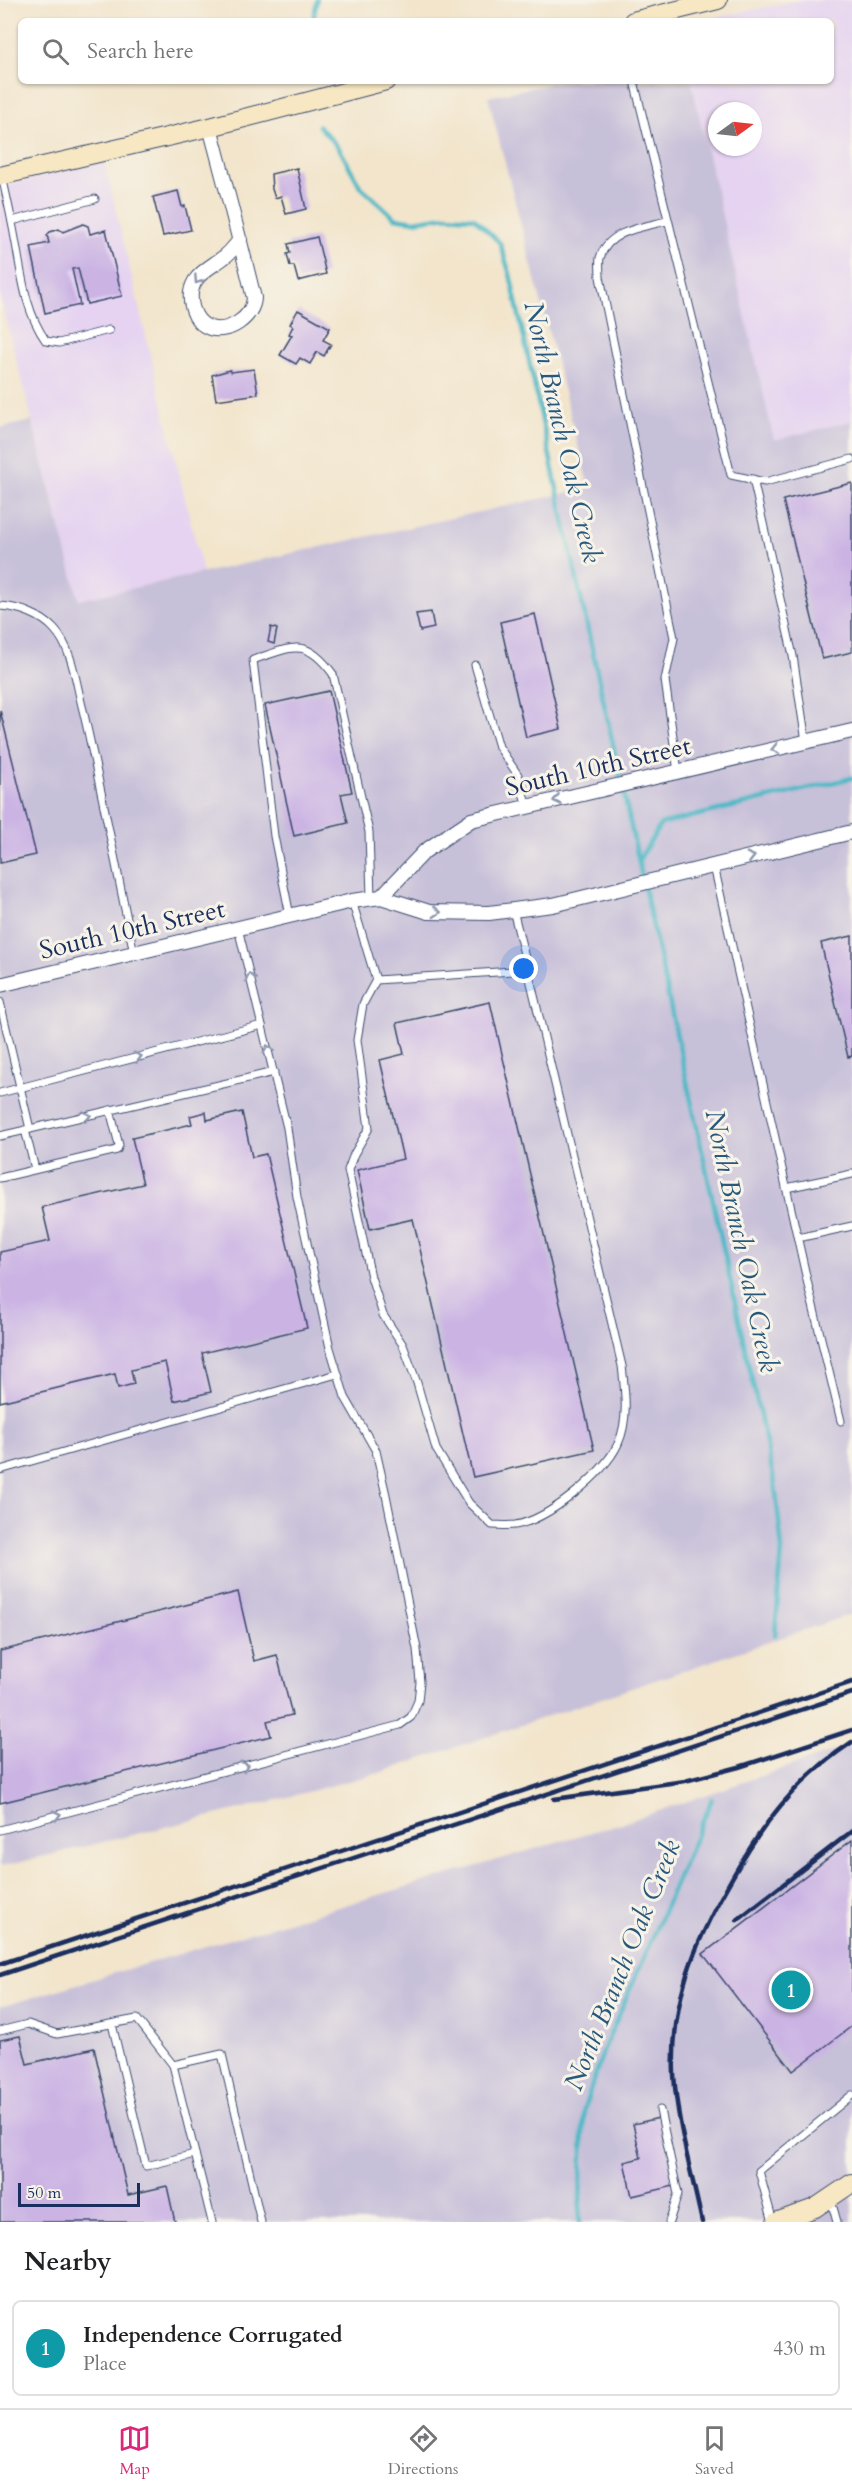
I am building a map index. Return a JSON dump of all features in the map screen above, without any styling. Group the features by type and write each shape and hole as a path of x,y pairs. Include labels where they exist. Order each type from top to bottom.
{"street":[{"path":"645,18 718,0"},
{"path":"1,176 374,84"},
{"path":"210,126 240,240 254,298 254,305 248,315 239,322 227,327 211,328 196,316 192,307 191,291 202,273 226,256 240,240"},
{"name":"South 10th Street","path":"376,897 425,851 471,820 852,731"},
{"name":"South 10th Street","path":"0,985 352,901 376,897 429,912 489,914 553,905 852,832"},
{"path":"774,2222 815,2208 852,2183"}],"lane":[{"path":"635,84 731,475 765,482 852,459"},
{"path":"1,176 33,321 46,341 59,343 109,330"},
{"path":"12,221 95,199"},
{"path":"667,221 629,230 610,240 600,258 600,277 674,638 665,680 678,772"},
{"path":"753,479 793,656 806,742"},
{"path":"0,606 24,611 41,618 55,630 69,656 95,761 134,953"},
{"path":"290,916 274,836 252,660 287,649 306,648 322,659 333,674 369,832 376,897"},
{"path":"475,666 499,747 518,775 527,807"},
{"path":"714,866 841,1421"},
{"path":"352,901 376,980 363,1004 357,1040 369,1128 348,1170 371,1277 383,1315 403,1345 417,1383 435,1449 448,1466 469,1503 492,1525 516,1525 566,1502 597,1472 618,1444 627,1403 622,1366 513,910"},
{"path":"0,1830 400,1725 411,1717 418,1701 420,1682 417,1649 375,1451 345,1397 337,1374 297,1197 274,1072 238,928"},
{"path":"376,980 528,970"},
{"path":"0,1002 20,1088 35,1169"},
{"path":"0,1093 262,1025"},
{"path":"0,1136 274,1072"},
{"path":"0,1178 117,1150 119,1145 110,1110"},
{"path":"786,1188 852,1174"},
{"path":"798,1238 852,1226"},
{"path":"0,1470 337,1374"},
{"path":"0,2031 28,2024 57,2034 137,2019 173,2065 212,2222"},
{"path":"112,2024 146,2166 195,2154"},
{"path":"173,2065 222,2054 261,2222"},
{"path":"774,2222 759,2171 852,2095"},
{"path":"660,2110 678,2194 669,2222"},
{"path":"830,2198 837,2222"}],"shaded area":[{"path":"799,0 852,0 852,421 774,441 708,156 762,156 762,102 708,102 708,155 692,84 834,84 834,18 713,18"},
{"path":"550,84 692,84 774,440 852,421 852,1614 379,1773 0,1867 0,428 32,421 79,600 589,488 488,97"},
{"path":"104,161 203,573 79,600 0,297 0,187"},
{"path":"852,1745 852,2222 0,2222 0,2007 629,1821"}],"building":[{"path":"297,168 306,209 286,214 281,196 275,198 271,174"},
{"path":"178,191 182,207 185,206 191,230 163,236 153,197"},
{"path":"83,224 88,226 90,234 106,230 122,296 87,304 78,268 72,269 80,305 45,313 31,247 49,243 47,235 50,232 59,229 63,232"},
{"path":"317,237 326,274 298,281 294,266 290,266 287,254 290,253 288,244"},
{"path":"298,310 330,328 323,340 331,344 324,356 317,352 310,364 300,358 296,364 280,355 292,335 289,334 293,326 290,324"},
{"path":"254,369 258,394 216,400 212,375 230,370 231,372"},
{"path":"852,483 852,652 822,659 783,500"},
{"path":"431,612 434,628 420,631 416,614"},
{"path":"535,614 561,729 526,737 500,622"},
{"path":"271,627 277,629 274,644 268,642"},
{"path":"329,691 352,792 341,794 348,823 294,836 265,705"},
{"path":"0,710 36,855 0,863"},
{"path":"852,936 852,1056 848,1057 821,943"},
{"path":"490,1002 594,1450 473,1477 413,1219 370,1229 357,1170 403,1159 380,1060 404,1054 397,1023"},
{"path":"206,1112 207,1120 242,1112 252,1157 266,1154 307,1328 202,1353 211,1392 174,1401 165,1362 131,1370 134,1384 118,1388 115,1374 0,1402 0,1252 50,1241 42,1207 143,1184 132,1138 192,1124 190,1116"},
{"path":"238,1592 254,1661 277,1655 292,1715 267,1721 271,1736 0,1803 0,1651"},
{"path":"852,1840 852,2026 793,2071 703,1954"},
{"path":"20,2036 27,2064 94,2048 128,2195 167,2186 175,2222 0,2222 0,2040"},
{"path":"659,2118 674,2186 632,2196 624,2162 641,2158 633,2124"}],"waterway":[{"name":"North Branch Oak Creek","path":"314,18 317,0"},
{"name":"North Branch Oak Creek","path":"319,126 339,148 360,186 395,218 414,221 446,216 474,218 500,243 510,274 775,1484 782,1550 775,1635"},
{"name":"North Branch Oak Creek","path":"640,858 661,824 852,778"},
{"name":"North Branch Oak Creek","path":"579,2222 584,2109 604,2049 712,1799"}],"railway":[{"path":"0,1964 852,1682"},
{"path":"0,1975 852,1693"},
{"path":"554,1799 685,1781 739,1767 852,1730"},
{"path":"702,2222 682,2130 674,2074 676,2023 687,1975 704,1930 753,1843 796,1789 813,1772 852,1742"},
{"path":"737,1920 852,1831"}],"place":[{"name":"Independence Corrugated","path":"791,1990"}]}
